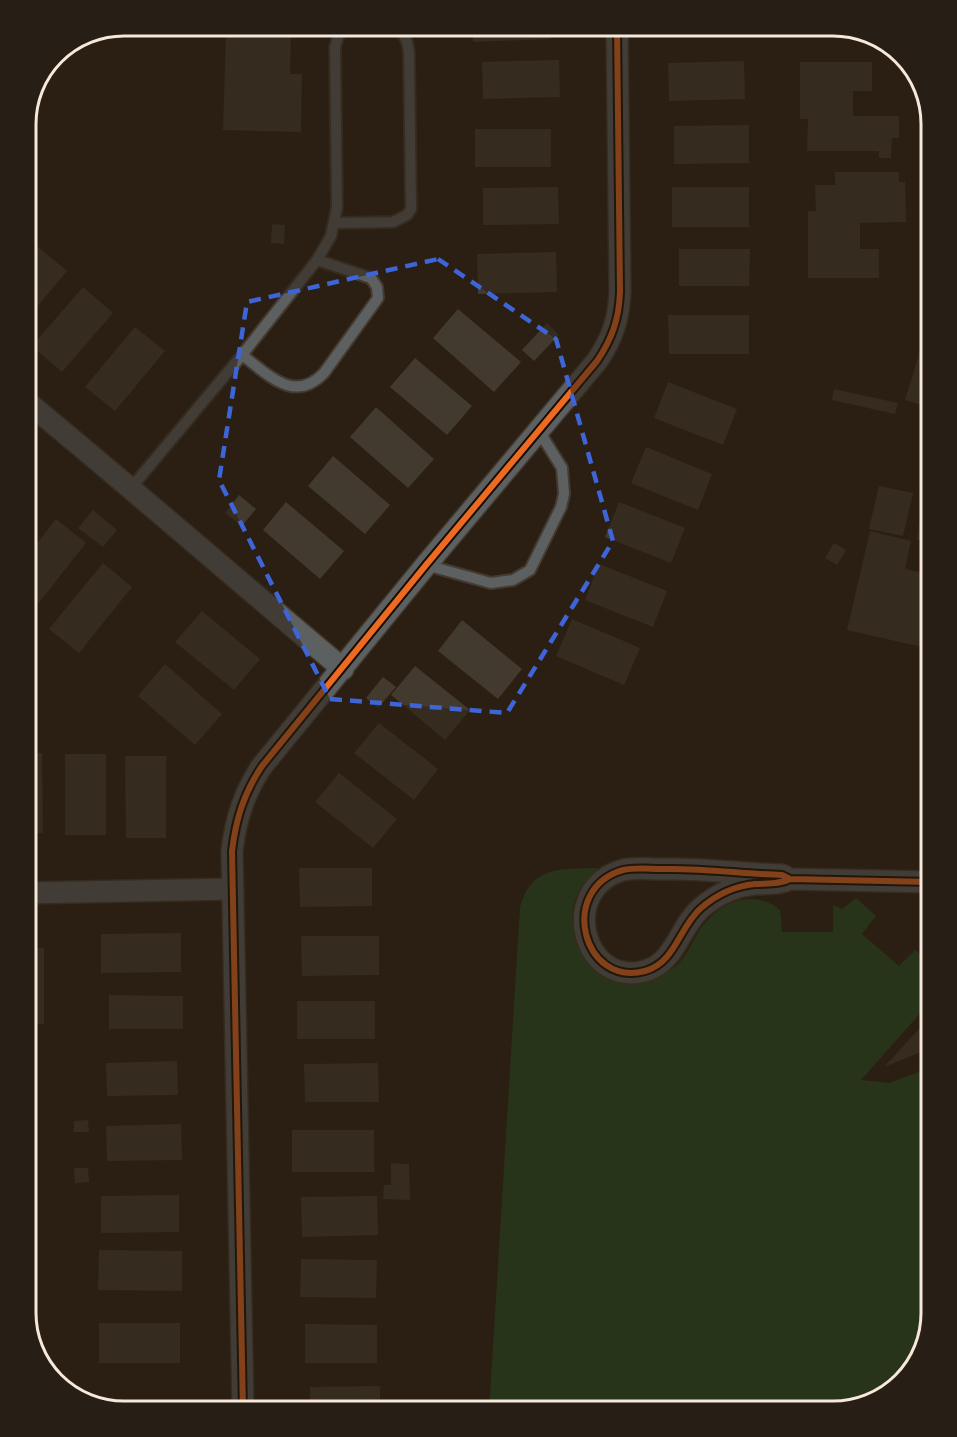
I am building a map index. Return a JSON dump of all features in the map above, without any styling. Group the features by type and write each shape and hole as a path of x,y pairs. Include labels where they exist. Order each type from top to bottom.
{"street":[{"path":"243,1401 232,851 240,806 262,766 608,346 619,311 617,36"},
{"path":"36,409 343,669"},
{"path":"790,879 782,875 703,869 625,870 612,874 600,882 591,893 585,907 583,921 585,936 590,947 605,963 624,971 644,971 665,960 673,951 688,922 712,900 741,887 781,883 790,879 921,882"},
{"path":"36,893 233,889"}],"lane":[{"path":"131,488 242,355 317,260 328,242 335,223 338,192 335,47 338,36"},
{"path":"335,223 393,222 406,215 411,209 409,54 408,42 404,36"},
{"path":"242,355 287,387 301,387 314,383 324,373 378,297 377,287 371,278 317,260"},
{"path":"426,565 491,583 513,580 530,570 561,507 564,494 562,468 539,431"}],"highlighted area":[{"path":"438,259 556,339 613,541 507,713 330,699 219,480 247,302"}],"green space":[{"path":"598,868 574,902 572,918 575,934 585,956 653,979 677,965 702,927 714,914 731,903 751,899 761,900 780,910 782,932 833,932 833,905 842,909 856,898 876,916 862,934 899,966 915,950 921,955 921,1012 861,1080 890,1083 921,1071 920,1324 909,1357 895,1375 877,1389 855,1398 832,1401 490,1401 520,908 525,894 540,877 550,872"}],"building":[{"path":"226,36 291,36 290,74 302,74 301,132 223,130"},
{"path":"473,36 551,36 551,39 473,42"},
{"path":"559,60 560,97 483,99 482,62"},
{"path":"744,61 745,99 669,101 668,63"},
{"path":"800,62 872,62 872,91 853,91 853,116 899,116 899,138 892,138 891,158 879,158 879,151 807,151 808,119 800,119"},
{"path":"749,125 749,163 674,164 674,126"},
{"path":"475,129 551,129 551,167 475,167"},
{"path":"835,172 899,172 899,182 905,182 906,222 860,223 860,249 879,249 879,278 808,278 808,211 816,211 815,185 835,185"},
{"path":"558,187 559,224 483,225 483,188"},
{"path":"672,187 749,187 749,227 672,227"},
{"path":"272,224 285,225 284,244 271,243"},
{"path":"36,247 67,271 36,308"},
{"path":"679,249 750,249 749,286 679,286"},
{"path":"556,252 557,292 478,294 477,254"},
{"path":"83,287 113,313 62,372 36,349 36,341"},
{"path":"458,309 521,362 494,392 433,338"},
{"path":"668,315 749,315 749,354 669,354"},
{"path":"547,323 559,335 534,361 522,350"},
{"path":"135,327 165,351 115,411 85,387"},
{"path":"921,348 921,405 905,400"},
{"path":"415,358 472,406 447,435 390,387"},
{"path":"668,382 737,409 723,445 654,418"},
{"path":"834,389 898,403 895,414 832,400"},
{"path":"376,407 434,459 408,488 350,437"},
{"path":"646,447 712,474 698,510 631,483"},
{"path":"333,456 390,505 365,534 308,486"},
{"path":"879,486 913,493 903,536 869,529"},
{"path":"239,495 256,509 242,526 225,513"},
{"path":"286,502 344,551 320,579 263,530"},
{"path":"619,502 685,528 671,563 605,537"},
{"path":"93,510 117,530 103,547 78,528"},
{"path":"56,519 86,543 36,606 36,544"},
{"path":"920,522 921,540 917,540"},
{"path":"870,531 911,541 905,569 921,573 921,647 847,630"},
{"path":"834,543 846,550 837,565 825,558"},
{"path":"103,563 132,587 79,653 49,629"},
{"path":"599,564 667,591 653,627 585,600"},
{"path":"202,611 260,659 234,690 175,642"},
{"path":"572,619 640,648 624,685 556,656"},
{"path":"462,620 522,669 498,699 438,651"},
{"path":"165,664 222,714 195,745 138,696"},
{"path":"415,666 470,710 445,740 391,695"},
{"path":"383,677 396,687 378,708 366,698"},
{"path":"379,723 438,769 414,800 354,753"},
{"path":"36,753 42,753 43,833 36,833"},
{"path":"65,754 106,754 106,835 65,835"},
{"path":"125,756 166,756 166,838 126,838"},
{"path":"339,773 397,819 373,848 315,802"},
{"path":"299,868 372,868 372,906 300,907"},
{"path":"181,933 181,972 101,973 101,934"},
{"path":"301,936 379,936 379,975 302,976"},
{"path":"36,948 44,948 44,1024 36,1024"},
{"path":"109,995 183,996 183,1029 109,1029"},
{"path":"297,1001 375,1001 375,1039 297,1039"},
{"path":"921,1027 921,1052 884,1067"},
{"path":"177,1061 178,1095 107,1096 106,1063"},
{"path":"378,1063 379,1102 305,1102 304,1064"},
{"path":"88,1120 89,1132 74,1132 74,1121"},
{"path":"181,1124 182,1160 107,1161 106,1126"},
{"path":"292,1130 374,1130 374,1172 292,1172"},
{"path":"391,1163 409,1164 410,1200 383,1199 384,1185 391,1185"},
{"path":"74,1168 88,1168 89,1182 75,1183"},
{"path":"179,1195 179,1232 101,1233 101,1196"},
{"path":"377,1196 378,1235 302,1237 301,1197"},
{"path":"99,1250 182,1251 182,1291 98,1290"},
{"path":"301,1259 377,1260 376,1298 300,1297"},
{"path":"99,1323 180,1323 180,1363 99,1363"},
{"path":"305,1324 377,1325 377,1363 305,1363"},
{"path":"380,1386 380,1401 310,1401 310,1387"}],"cycle path":[{"path":"243,1401 232,851 239,817 250,786 262,766 597,361 607,345 616,320 620,292 617,36"},
{"path":"643,868 708,870 782,875 790,879 777,883 740,887 713,899 694,916 664,960 645,971 624,972 606,965 593,952 586,934 585,915 590,896 602,880 623,870 643,868"},
{"path":"790,879 921,882"}]}
